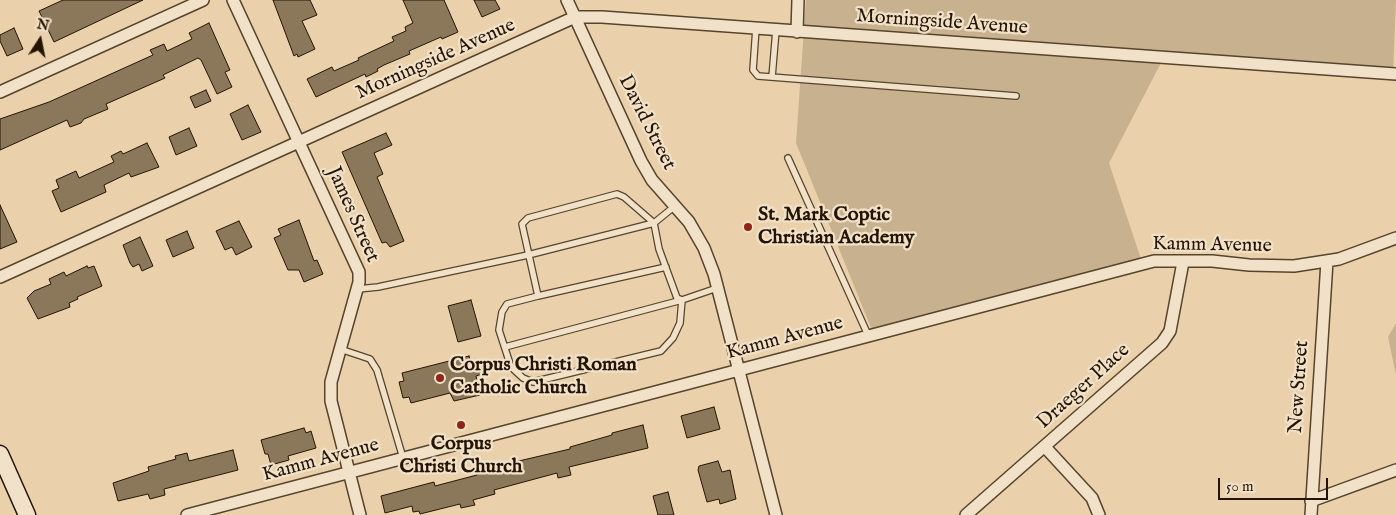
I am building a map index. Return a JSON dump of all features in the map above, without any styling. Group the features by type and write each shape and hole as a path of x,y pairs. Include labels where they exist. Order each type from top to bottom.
{"street":[{"path":"0,92 204,0"},
{"name":"James Street","path":"233,0 359,272 358,289 331,382 331,401 360,515"},
{"name":"David Street","path":"567,0 641,161 652,180 689,222 704,248 717,288 776,515"},
{"path":"797,32 798,0"},
{"name":"Morningside Avenue","path":"0,277 575,17 602,17 1396,74"},
{"name":"Kamm Avenue","path":"187,515 1154,261 1212,261 1249,265 1294,266 1339,259 1396,238"},
{"name":"New Street","path":"1310,515 1327,261"},
{"name":"Draeger Place","path":"966,515 1046,447 1162,343 1170,331 1183,262"},
{"path":"1046,447 1092,498 1099,515"},
{"path":"2,463 28,515"},
{"path":"1311,501 1396,470"}],"lane":[{"path":"756,28 753,70 758,76 1016,96"},
{"path":"772,77 776,30"},
{"path":"788,158 868,335"},
{"path":"538,296 522,224 528,218 617,194 624,196 654,223 659,248 677,298 682,300"},
{"path":"358,289 378,287 528,255 654,223 675,206"},
{"path":"666,267 507,304 502,312 499,330 511,367 523,378 533,382 661,351 674,338 680,323 682,300"},
{"path":"505,347 682,300 717,288"},
{"path":"340,349 370,359 377,370 403,458"}],"shaded area":[{"path":"806,0 1396,0 1393,74 1163,59 1109,163 1143,265 874,335 796,143"},
{"path":"1396,323 1396,375 1388,337"}],"building":[{"path":"63,0 143,0 54,42 39,11"},
{"path":"273,0 310,0 317,15 302,21 315,49 298,57 297,54 294,56"},
{"path":"403,0 444,0 458,32 409,51 410,54 384,65 377,69 378,71 366,77 365,74 316,97 307,79 332,67 334,71 359,60 358,58 394,41 392,37 406,31 405,27 413,23"},
{"path":"474,0 495,0 500,9 482,17"},
{"path":"209,23 230,70 225,72 232,87 217,94 201,60 198,58 163,75 165,78 106,104 108,109 84,119 81,123 70,127 67,120 0,150 0,119 49,102 153,55 150,50 164,44 167,51 192,39 189,33"},
{"path":"14,28 23,49 7,56 0,41 0,35"},
{"path":"206,90 211,101 195,108 190,97"},
{"path":"248,105 261,132 242,140 230,114"},
{"path":"189,128 197,146 176,155 169,137"},
{"path":"386,133 392,145 374,153 383,174 377,177 404,241 390,247 386,242 382,243 342,152"},
{"path":"147,143 159,167 131,177 129,173 104,185 106,192 61,212 52,191 59,188 56,180 76,171 79,178 114,162 111,156 121,151 123,154"},
{"path":"0,205 17,242 0,249"},
{"path":"299,220 314,261 317,260 323,274 304,282 299,270 288,270 274,238 281,235 278,229"},
{"path":"239,221 252,247 236,255 232,247 225,250 216,231"},
{"path":"187,231 194,248 173,257 166,240"},
{"path":"140,237 153,266 142,271 139,264 133,267 130,263 123,245"},
{"path":"87,266 88,268 94,266 102,286 77,297 78,299 69,303 70,307 38,319 27,298 34,291 51,284 49,279 64,272 66,276"},
{"path":"471,300 481,336 458,342 448,306"},
{"name":"Corpus Christi Roman Catholic Church","path":"469,356 471,363 482,361 485,373 476,376 480,395 454,401 450,393 411,403 409,397 403,398 399,382 404,381 402,373"},
{"path":"714,407 720,429 687,438 681,416"},
{"path":"643,425 648,448 569,467 571,475 558,478 557,473 494,490 495,494 473,500 475,505 461,508 460,504 420,514 419,511 413,512 412,506 385,513 381,496 434,482 435,486 477,475 476,471 570,449 570,447 612,435 612,433"},
{"path":"304,428 306,433 311,431 316,448 288,456 289,460 271,465 261,440"},
{"path":"233,450 238,470 164,489 165,495 150,499 148,494 118,501 113,483 149,471 148,467 176,459 175,456 187,453 189,461"},
{"path":"718,461 722,472 730,470 736,499 720,504 719,499 707,502 698,470 699,466"},
{"path":"668,492 674,515 658,515 653,496"}],"place":[{"name":"St. Mark Coptic Christian Academy","path":"748,227"},
{"name":"Corpus Christi Roman Catholic Church","path":"440,378"},
{"name":"Corpus Christi Church","path":"461,425"}]}
